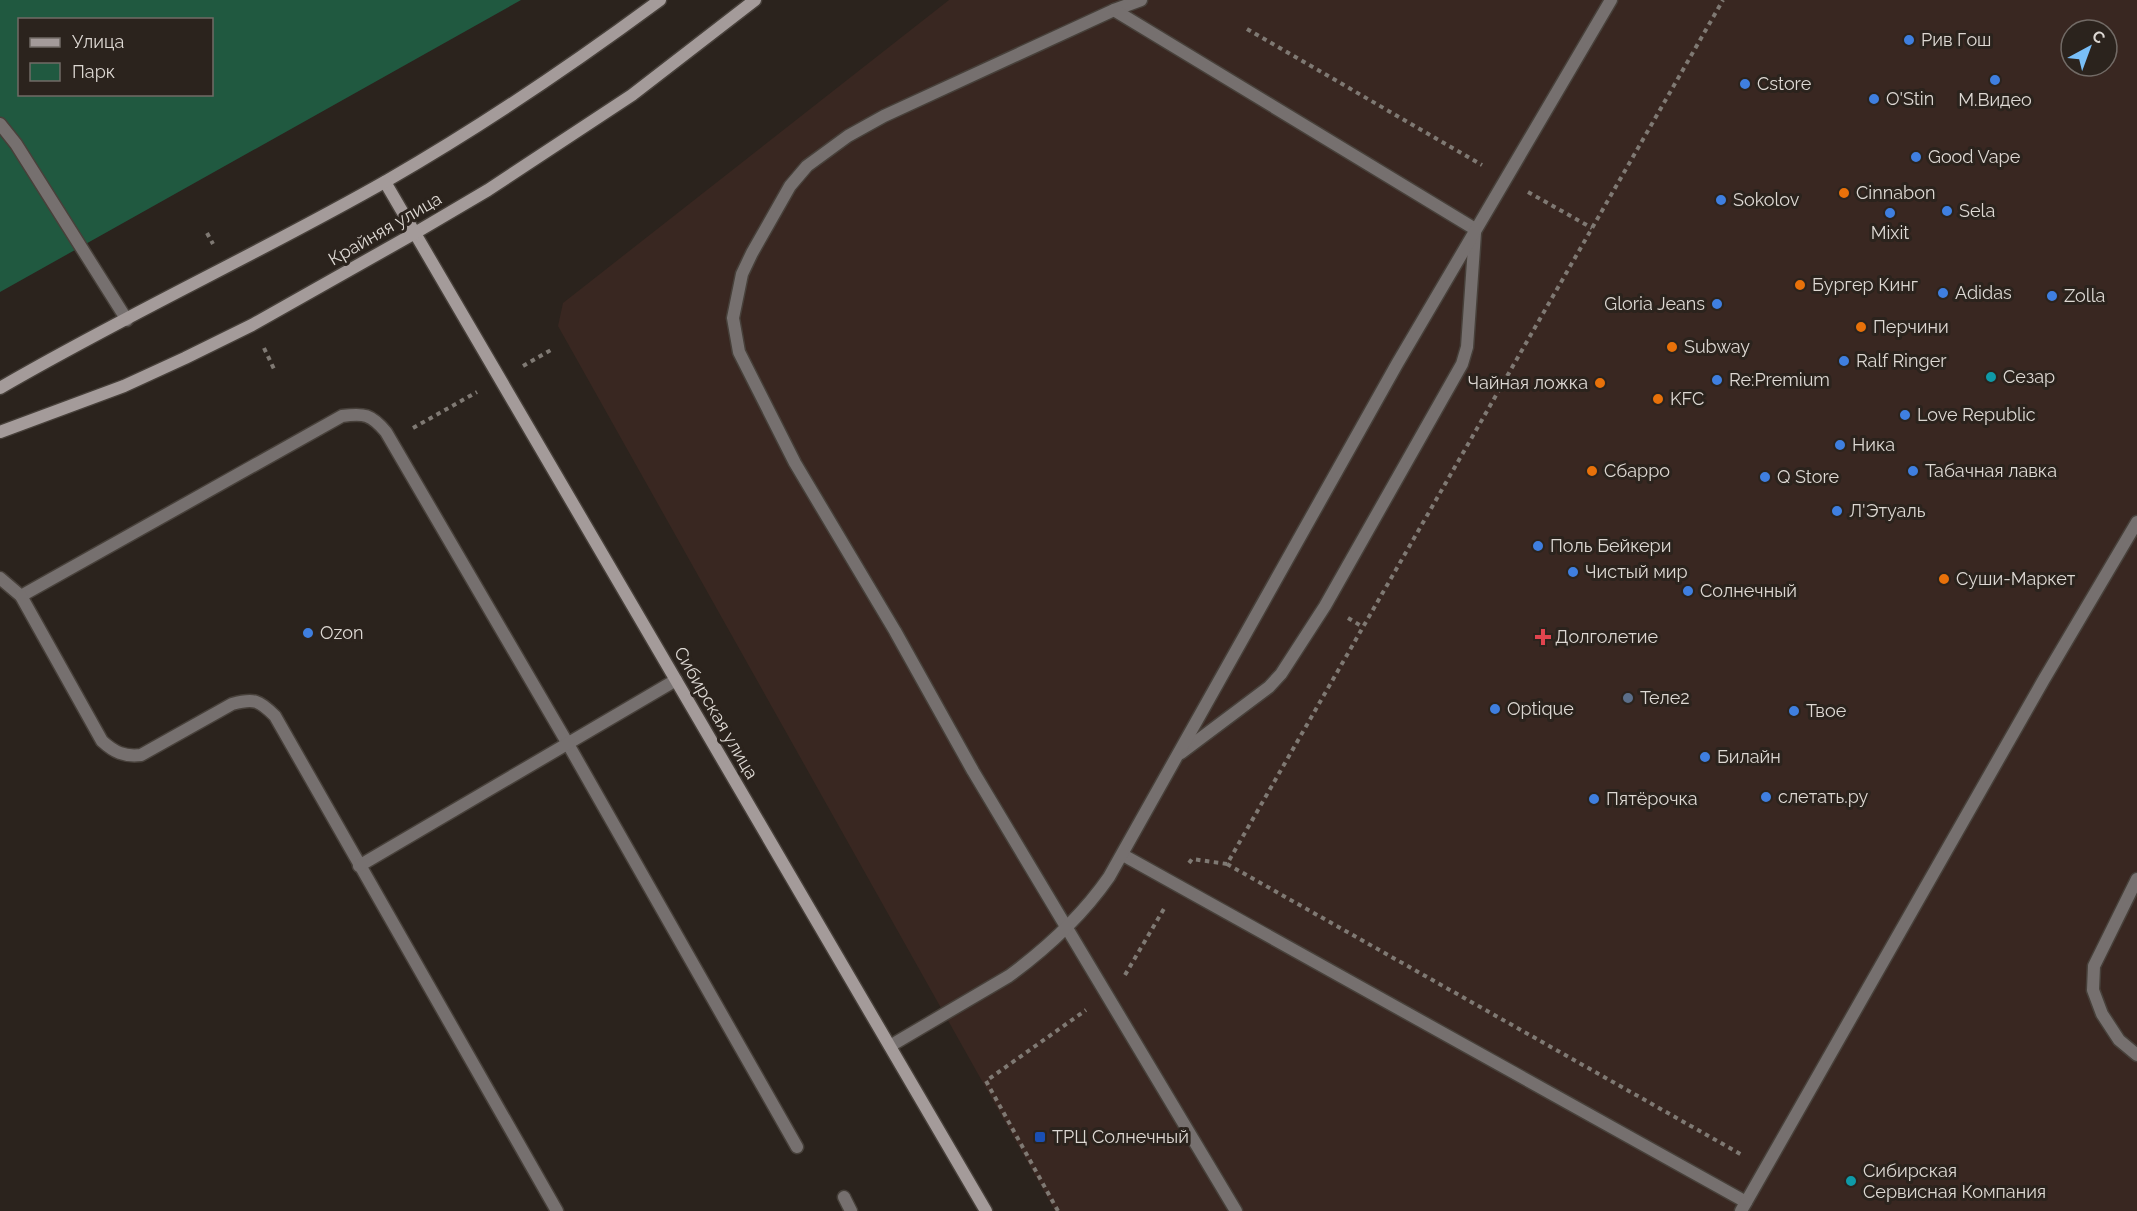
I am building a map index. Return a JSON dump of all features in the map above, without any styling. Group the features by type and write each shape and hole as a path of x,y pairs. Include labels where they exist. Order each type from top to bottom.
{"main road":[{"path":"0,388 48,360 225,269 386,182 522,98 660,0"},
{"name":"Крайняя улица","path":"0,432 124,386 185,358 252,325 415,233 488,190 623,101 755,0"},
{"name":"Сибирская улица","path":"386,182 986,1211"}],"lane":[{"path":"1141,0 1114,10 884,116 848,136 807,166 790,186 752,253 742,274 734,318 739,352 795,463 895,631 973,771 1236,1211"},
{"path":"890,1046 1009,976 1066,927 1102,887 1123,855 1158,789 1475,229 1611,0"},
{"path":"1114,10 1475,229"},
{"path":"0,124 16,144 127,320"},
{"path":"1178,755 1269,687 1281,674 1325,606 1462,364 1467,346 1475,229"},
{"path":"21,596 342,416 359,413 375,418 386,432 568,744 797,1147"},
{"path":"1123,855 1467,1045 1744,1206 2043,681 2137,522"},
{"path":"0,578 21,596 102,741 113,751 129,756 141,756 232,704 248,699 264,705 275,716 557,1211"},
{"path":"359,866 675,680"},
{"path":"2137,879 2094,966 2093,990 2102,1014 2119,1040 2137,1055"},
{"path":"844,1197 851,1211"}],"path":[{"path":"1227,864 1723,0"},
{"path":"1246,29 1592,228"},
{"path":"1058,1211 986,1081 1107,995 1124,979 1192,859 1227,864 1765,1168"}],"shaded area":[{"path":"949,0 2137,0 2137,1211 1055,1211 558,326 563,303"}],"green space":[{"path":"0,0 521,0 0,292"}],"place":[{"name":"Рив Гош","path":"1909,40"},
{"name":"М.Видео","path":"1995,80"},
{"name":"Cstore","path":"1745,84"},
{"name":"O'Stin","path":"1874,99"},
{"name":"Good Vape","path":"1916,157"},
{"name":"Cinnabon","path":"1844,193"},
{"name":"Sokolov","path":"1721,200"},
{"name":"Sela","path":"1947,211"},
{"name":"Mixit","path":"1890,213"},
{"name":"Бургер Кинг","path":"1800,285"},
{"name":"Adidas","path":"1943,293"},
{"name":"Zolla","path":"2052,296"},
{"name":"Gloria Jeans","path":"1717,304"},
{"name":"Перчини","path":"1861,327"},
{"name":"Subway","path":"1672,347"},
{"name":"Ralf Ringer","path":"1844,361"},
{"name":"Сезар","path":"1991,377"},
{"name":"Re:Premium","path":"1717,380"},
{"name":"Чайная ложка","path":"1600,383"},
{"name":"KFC","path":"1658,399"},
{"name":"Love Republic","path":"1905,415"},
{"name":"Ника","path":"1840,445"},
{"name":"Сбарро","path":"1592,471"},
{"name":"Табачная лавка","path":"1913,471"},
{"name":"Q Store","path":"1765,477"},
{"name":"Л'Этуаль","path":"1837,511"},
{"name":"Поль Бейкери","path":"1538,546"},
{"name":"Чистый мир","path":"1573,572"},
{"name":"Суши-Маркет","path":"1944,579"},
{"name":"Солнечный","path":"1688,591"},
{"name":"Ozon","path":"308,633"},
{"name":"Долголетие","path":"1543,637"},
{"name":"Теле2","path":"1628,698"},
{"name":"Optique","path":"1495,709"},
{"name":"Твое","path":"1794,711"},
{"name":"Билайн","path":"1705,757"},
{"name":"слетать.ру","path":"1766,797"},
{"name":"Пятёрочка","path":"1594,799"},
{"name":"ТРЦ Солнечный","path":"1040,1137"},
{"name":"Сибирская Сервисная Компания","path":"1851,1181"}]}
